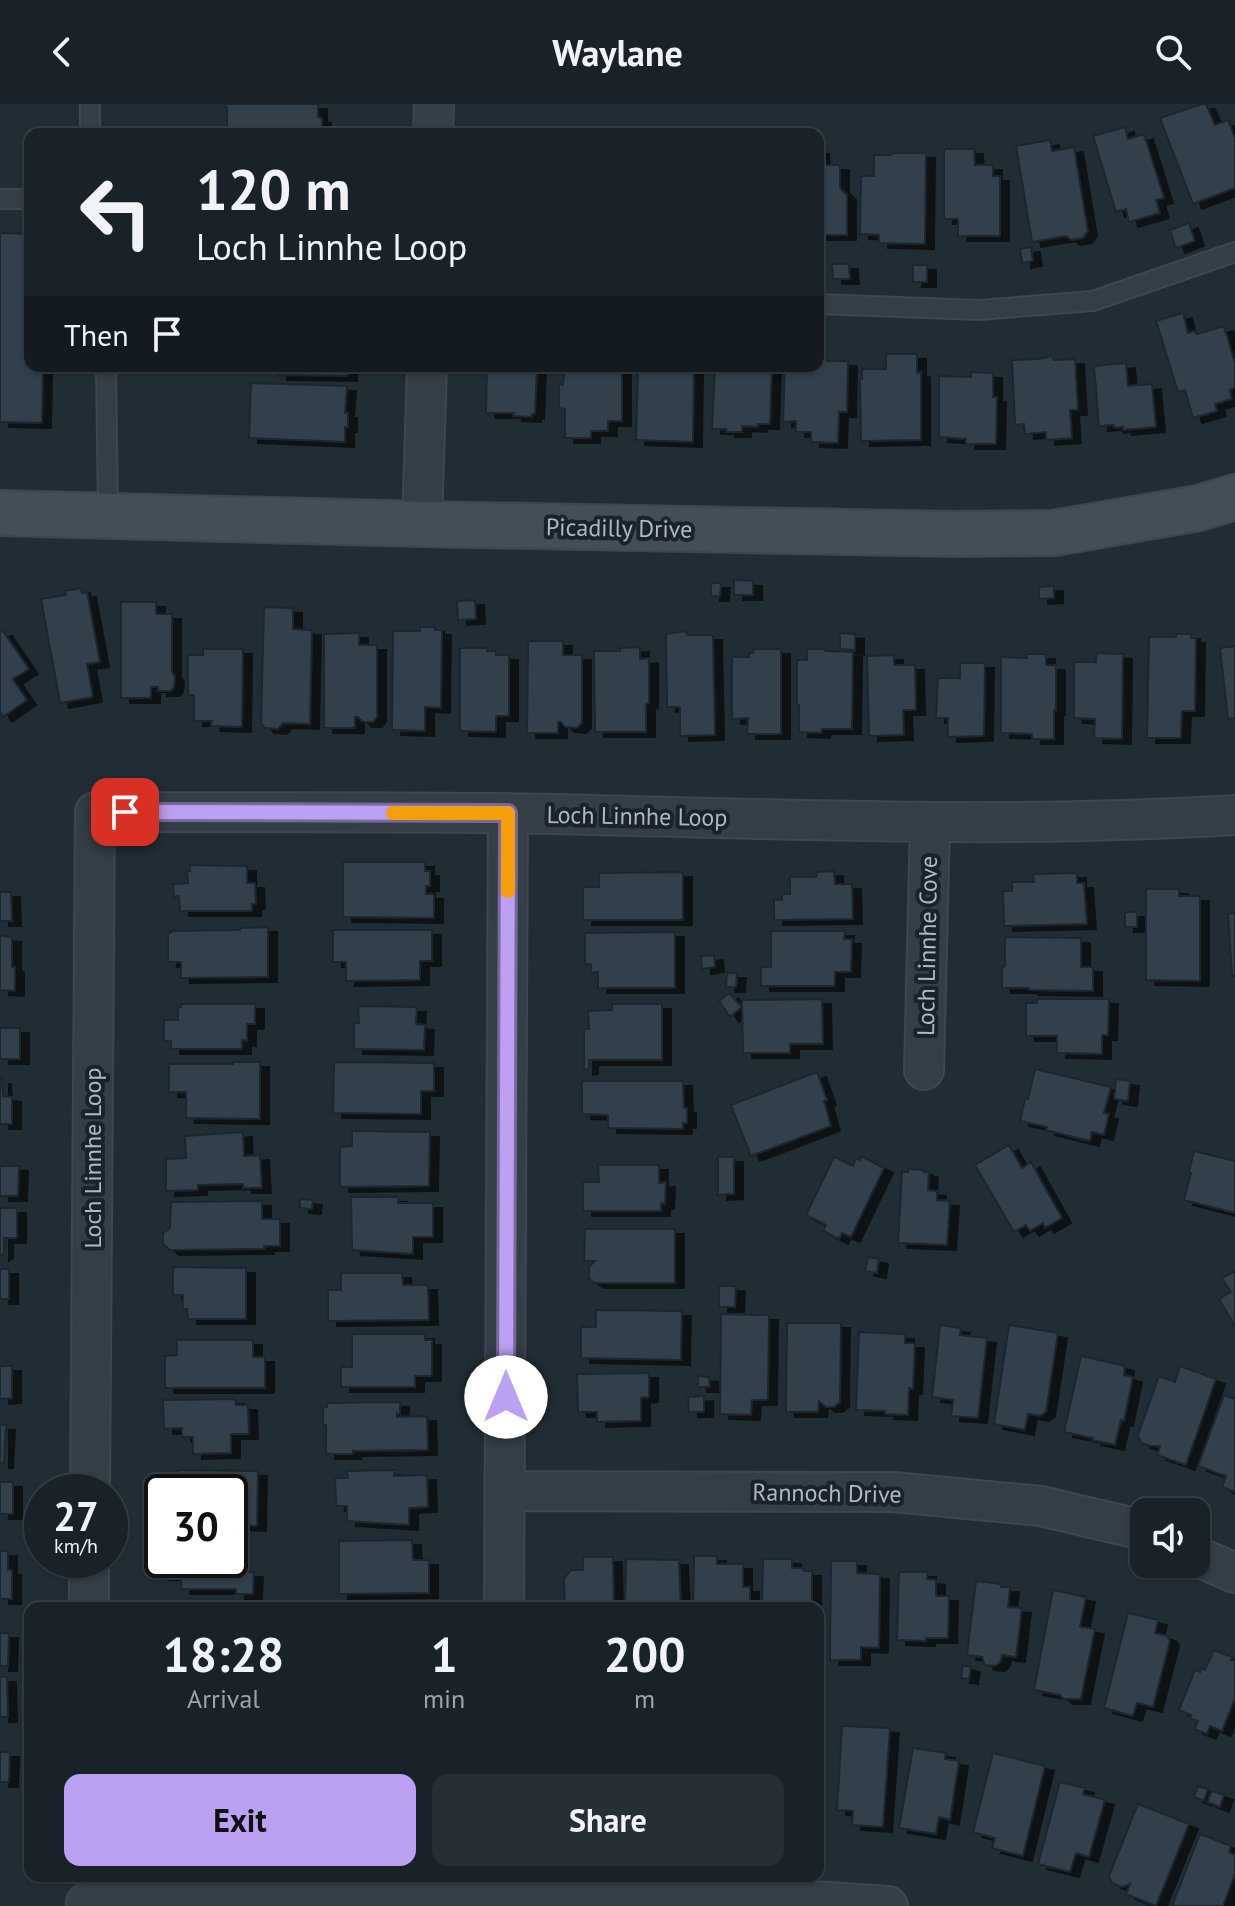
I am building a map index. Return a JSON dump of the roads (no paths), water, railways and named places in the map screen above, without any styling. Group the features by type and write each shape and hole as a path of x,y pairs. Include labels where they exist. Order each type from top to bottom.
{"street":[{"path":"433,128 434,104"},
{"path":"422,524 427,372"},
{"name":"Picadilly Drive","path":"0,513 940,534 1054,533 1199,508 1235,497"},
{"name":"Loch Linnhe Loop","path":"90,1474 95,812 508,813 930,823 1235,815"},
{"path":"504,1602 508,813"},
{"name":"Loch Linnhe Cove","path":"924,1070 930,823"},
{"name":"Rannoch Drive","path":"506,1491 893,1492 1041,1506 1130,1527"},
{"path":"1210,1562 1235,1573"},
{"path":"89,1578 89,1602"},
{"path":"86,1895 134,1901 501,1890 888,1906"}],"lane":[{"path":"90,104 90,128"},
{"path":"0,199 24,199"},
{"path":"824,304 979,310 1093,301 1235,252"},
{"path":"106,372 108,516"}]}
